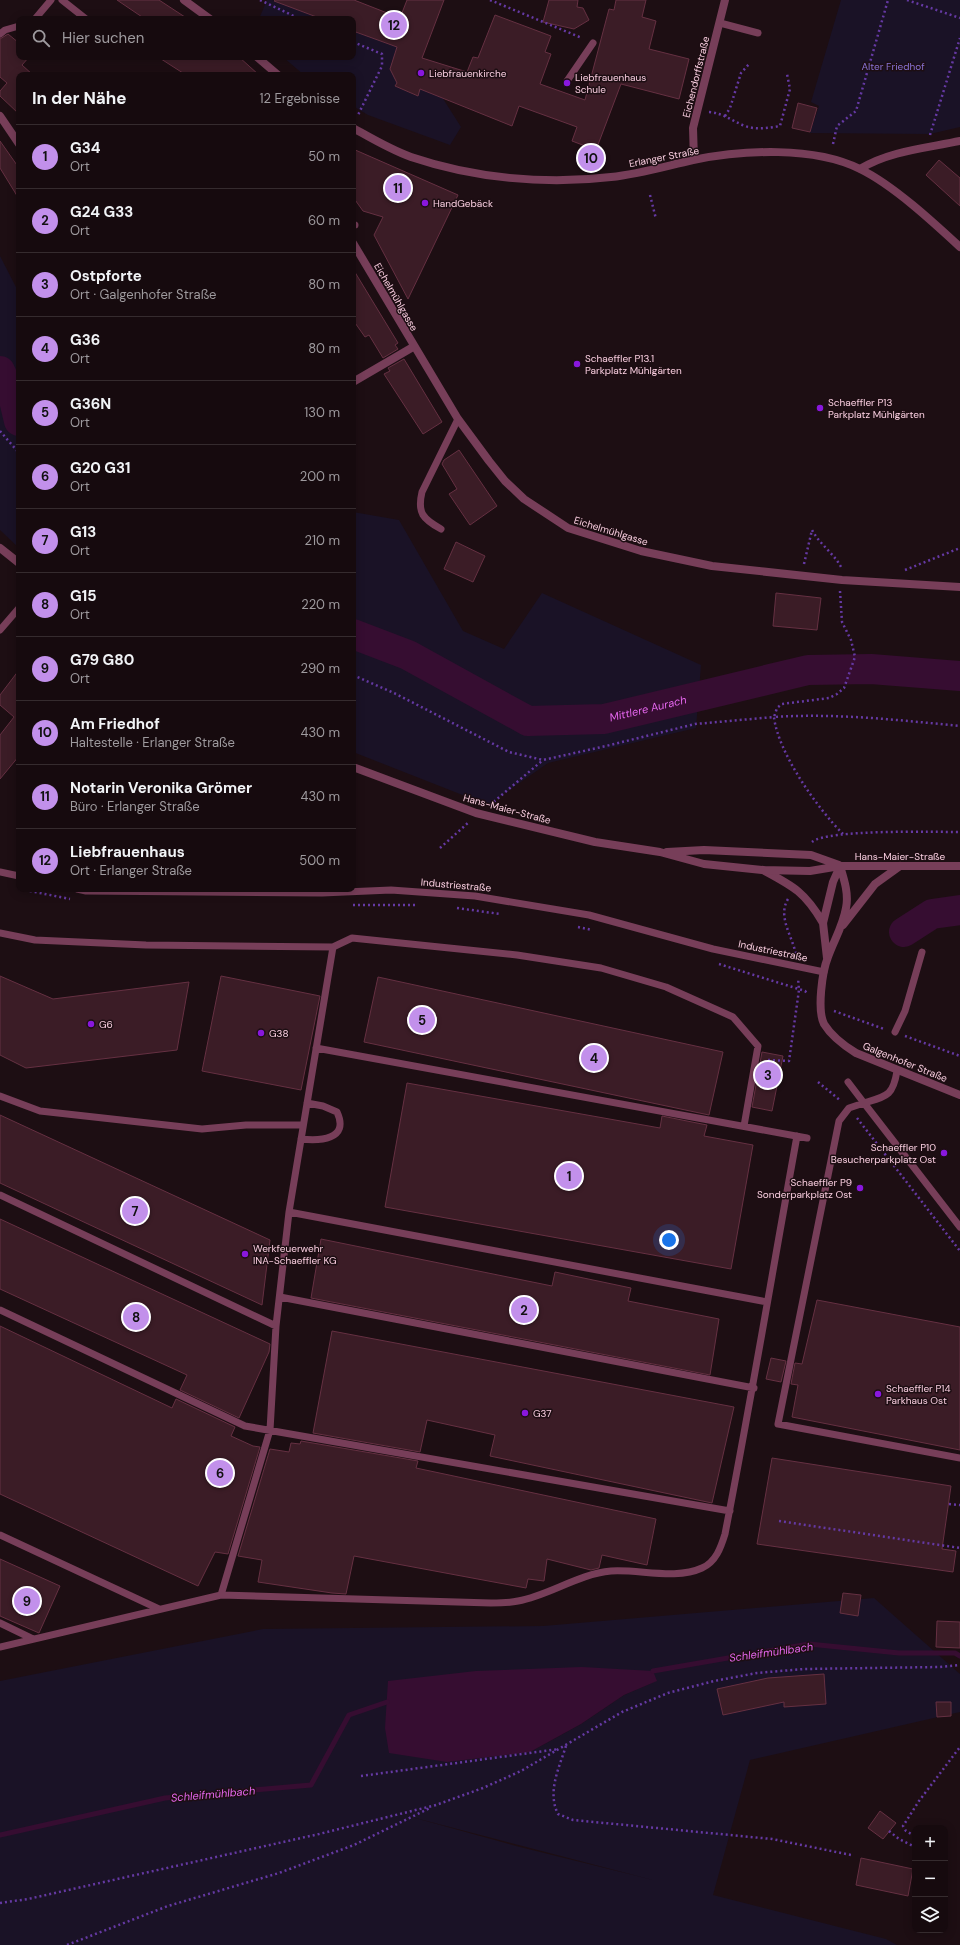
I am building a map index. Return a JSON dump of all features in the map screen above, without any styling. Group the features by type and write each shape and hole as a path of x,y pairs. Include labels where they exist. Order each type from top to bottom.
{"street":[{"path":"184,0 206,16"},
{"name":"Eichendorffstraße","path":"694,160 693,128 725,0"},
{"path":"260,60 274,72"},
{"path":"0,116 16,140"},
{"name":"Erlanger Straße","path":"356,129 410,156 449,168 487,175 573,180 610,177 643,172 694,160 740,154 778,153 827,158 860,169 896,193 960,247"},
{"path":"860,169 871,162 900,153 960,141"},
{"name":"Eichelmühlgasse","path":"356,248 413,347 458,419 505,481 524,499 568,528 641,551 712,566 802,577 960,587"},
{"path":"356,380 413,347"},
{"path":"0,548 16,561"},
{"name":"Hans-Maier-Straße","path":"356,768 476,813 595,842 660,852 704,864 762,870 810,871 840,866 960,866"},
{"name":"Hans-Maier-Straße","path":"660,852 704,850 811,855 840,866"},
{"name":"Galgenhofer Straße","path":"827,958 823,923 833,882 840,866"},
{"name":"Galgenhofer Straße","path":"840,866 847,898 840,931"},
{"name":"Galgenhofer Straße","path":"900,866 875,884 840,931 827,958 822,989 822,1015 831,1034 841,1044 856,1053 897,1071 960,1095"},
{"name":"Galgenhofer Straße","path":"762,870 792,885 803,894 823,923"}],"lane":[{"path":"38,16 51,0"},
{"path":"62,0 82,16"},
{"path":"720,23 758,33"},
{"path":"0,34 5,30 16,27"},
{"path":"567,81 593,43"},
{"path":"441,529 427,521 422,513 420,502 422,492 458,419"},
{"path":"0,630 16,611"},
{"path":"0,872 16,875"},
{"name":"Industriestraße","path":"356,891 391,890 475,896 589,915 713,949 824,972"},
{"path":"0,933 35,940 146,945 333,947 352,938 517,954 601,968 666,986 733,1018 758,1046 744,1126"},
{"path":"221,1595 270,1430 276,1326 289,1212 333,947"},
{"path":"895,1032 905,1011 922,952"},
{"path":"316,1048 807,1138"},
{"path":"897,1071 893,1089 888,1095 849,1108 842,1115 827,1176 778,1424 960,1458"},
{"path":"848,1082 960,1227"},
{"path":"0,1096 40,1111 202,1129 246,1125 304,1125"},
{"path":"301,1139 317,1141 329,1139 335,1134 340,1118 337,1112 330,1108 307,1102"},
{"path":"0,1646 221,1595 490,1603 518,1601 610,1571 666,1574 702,1568 712,1562 720,1550 730,1511 754,1388 766,1302 797,1136"},
{"path":"0,1195 276,1326"},
{"path":"289,1212 766,1302"},
{"path":"280,1297 754,1388"},
{"path":"0,1310 245,1426 730,1511"},
{"path":"0,1534 159,1609"},
{"path":"0,1622 33,1639"}],"path":[{"path":"260,0 294,16"},
{"path":"490,0 593,43"},
{"path":"833,144 837,126 856,111 888,0"},
{"path":"907,0 960,18"},
{"path":"929,147 930,134 960,39"},
{"path":"356,43 382,54 382,66 358,115"},
{"path":"725,116 730,108 742,73 750,63"},
{"path":"713,112 745,126 760,129 780,126 790,89 787,74"},
{"path":"650,195 656,219"},
{"path":"0,431 16,450"},
{"path":"802,577 812,530 818,540 838,562 843,570 842,622 851,640 855,657 844,688 829,698 782,704 777,708 774,717 775,728 782,745 814,801 843,834"},
{"path":"902,572 960,548"},
{"path":"356,676 396,694 509,752 543,760 599,748 695,724 774,717 842,715 960,726"},
{"path":"811,849 812,842 815,840 843,834 960,832"},
{"path":"36,892 78,900"},
{"path":"756,1059 789,1061 800,990 796,953 784,913 785,905 790,897"},
{"path":"350,905 421,905"},
{"path":"452,907 506,915"},
{"path":"576,926 599,931"},
{"path":"712,961 800,990"},
{"path":"818,1082 849,1108 960,1251"},
{"path":"948,1504 960,1505"},
{"path":"779,1520 960,1548"},
{"path":"0,1903 28,1899 319,1834 436,1805 483,1788 521,1771 622,1712 668,1693 714,1681 757,1673 804,1669 939,1667 960,1664"},
{"path":"566,1745 554,1783 553,1803 558,1814 573,1820 772,1839 851,1855"},
{"path":"912,1834 906,1831 903,1826 919,1801 960,1747"},
{"path":"361,1776 560,1749"},
{"path":"67,1945 168,1906 279,1872 354,1845 436,1805"},
{"path":"889,1831 899,1839 912,1846"}],"green space":[{"path":"267,0 272,0 314,16 260,16"},
{"name":"Alter Friedhof","path":"841,0 960,0 960,127 930,134 810,133 819,106 811,102"},
{"path":"356,32 397,47 394,55 399,57 392,60 390,69 398,80 395,86 417,96 420,89 442,97 461,127 450,145 368,115 356,108 356,72 300,72 286,60 356,60"},
{"path":"0,256 16,287 16,545 0,530"},
{"path":"356,513 399,520 463,631 504,649 542,593 701,665 696,728 548,763 488,805 356,753"},
{"path":"874,1598 960,1674 960,1712 750,1760 713,1895 886,1939 897,1945 0,1945 0,1681 263,1629 543,1626","holes":["652,1671 656,1681 624,1695 581,1724 530,1752","404,1815 653,1880 516,1846"]}],"shaded area":[{"path":"582,1667 653,1671 657,1681 624,1695 581,1724 530,1752 447,1762 389,1753 385,1728 388,1681 476,1671"}],"building":[{"path":"117,0 159,0 183,16 141,16"},
{"path":"354,0 400,18 407,0 444,0 422,58 467,72 473,57 478,58 495,15 551,36 545,52 551,54 540,84 585,100 609,9 614,10 616,0 646,0 642,17 656,21 649,49 689,59 679,99 621,84 596,150 572,141 577,127 519,106 512,126 420,89 418,96 395,86 397,83 390,69 397,47 356,32 356,16 314,16 274,1"},
{"path":"549,0 578,0 577,7 583,8 589,20 574,29 543,22"},
{"path":"8,34 16,41 16,60 26,60 22,65 30,72 16,72 16,111 0,96 0,91 7,83 0,77 0,39"},
{"path":"163,60 242,60 256,72 181,72"},
{"path":"798,103 817,108 810,132 792,128"},
{"path":"0,141 16,164 16,194 0,168"},
{"path":"356,150 458,195 408,299 374,235 383,217 363,211 356,201"},
{"path":"939,160 960,178 960,206 926,175"},
{"path":"356,274 398,343 395,345 398,349 383,358 369,335 365,337 356,324"},
{"path":"404,359 442,422 423,434 384,374 390,371 388,368"},
{"path":"459,450 497,506 470,525 449,494 457,489 442,464 444,460"},
{"path":"456,542 485,556 473,582 444,569"},
{"path":"776,593 821,598 817,630 773,626"},
{"path":"16,674 16,760 0,779 0,735 14,717 0,705 0,695"},
{"name":"G6","path":"0,976 53,999 189,982 177,1050 26,1068 0,1055"},
{"name":"G38","path":"221,976 320,996 301,1090 202,1071"},
{"path":"378,977 723,1052 709,1115 364,1042"},
{"path":"762,1052 783,1056 772,1111 752,1107"},
{"path":"407,1083 660,1128 662,1116 707,1125 704,1136 753,1145 731,1269 385,1207"},
{"path":"0,1115 270,1240 262,1305 0,1183"},
{"path":"0,1219 270,1344 269,1352 239,1418 180,1390 187,1375 0,1289"},
{"path":"321,1239 552,1286 555,1272 631,1288 628,1301 719,1319 710,1375 311,1298"},
{"name":"Schaeffler P14 Parkhaus Ost","path":"817,1300 960,1327 960,1450 792,1417 798,1385 791,1384 795,1363 802,1364"},
{"path":"0,1326 172,1408 176,1399 235,1427 231,1436 253,1446 260,1447 228,1554 215,1552 198,1586 0,1494"},
{"name":"G37","path":"332,1331 734,1407 712,1503 490,1456 495,1435 427,1420 420,1452 313,1433"},
{"path":"771,1358 786,1361 781,1382 766,1379"},
{"path":"301,1441 418,1461 416,1468 656,1519 647,1565 602,1555 599,1568 591,1570 547,1559 544,1581 528,1579 526,1588 354,1556 346,1594 258,1582 262,1560 238,1556 270,1449 289,1452 291,1443 300,1444"},
{"path":"772,1458 951,1486 942,1549 956,1551 953,1572 757,1544"},
{"path":"0,1559 60,1586 39,1633 0,1616"},
{"path":"843,1593 861,1595 858,1616 840,1613"},
{"path":"937,1621 960,1622 960,1648 936,1647"},
{"path":"824,1674 826,1704 784,1707 784,1702 723,1715 717,1689 768,1678"},
{"path":"936,1702 951,1702 951,1716 937,1717"},
{"path":"880,1811 896,1823 883,1839 868,1828"},
{"path":"861,1858 912,1869 908,1896 856,1885"}],"waterway":[{"name":"Mittlere Aurach","path":"0,371 14,400 16,408"},
{"name":"Mittlere Aurach","path":"356,635 408,655 528,721 604,719 808,670 871,669 960,676"},
{"name":"Mittlere Aurach","path":"904,932 932,914 960,910"},
{"name":"Schleifmühlbach","path":"653,1671 809,1644 899,1653 955,1653 960,1656"},
{"name":"Schleifmühlbach","path":"0,1835 165,1798 311,1785 349,1715 387,1702"}],"place":[{"name":"Liebfrauenhaus","path":"394,25"},
{"name":"Liebfrauenkirche","path":"421,73"},
{"name":"Liebfrauenhaus Schule","path":"567,83"},
{"name":"Am Friedhof","path":"591,158"},
{"name":"Notarin Veronika Grömer","path":"398,188"},
{"name":"HandGebäck","path":"425,203"},
{"name":"Schaeffler P13.1 Parkplatz Mühlgärten","path":"577,364"},
{"name":"Schaeffler P13 Parkplatz Mühlgärten","path":"820,408"},
{"name":"G36N","path":"422,1020"},
{"name":"G6","path":"91,1024"},
{"name":"G38","path":"261,1033"},
{"name":"G36","path":"594,1058"},
{"name":"Ostpforte","path":"768,1075"},
{"name":"Schaeffler P10 Besucherparkplatz Ost","path":"944,1153"},
{"name":"G34","path":"569,1176"},
{"name":"Schaeffler P9 Sonderparkplatz Ost","path":"860,1188"},
{"name":"G13","path":"135,1211"},
{"name":"Werkfeuerwehr INA-Schaeffler KG","path":"245,1254"},
{"name":"G24 G33","path":"524,1310"},
{"name":"G15","path":"136,1317"},
{"name":"Schaeffler P14 Parkhaus Ost","path":"878,1394"},
{"name":"G37","path":"525,1413"},
{"name":"G20 G31","path":"220,1473"},
{"name":"G79 G80","path":"27,1601"}]}
